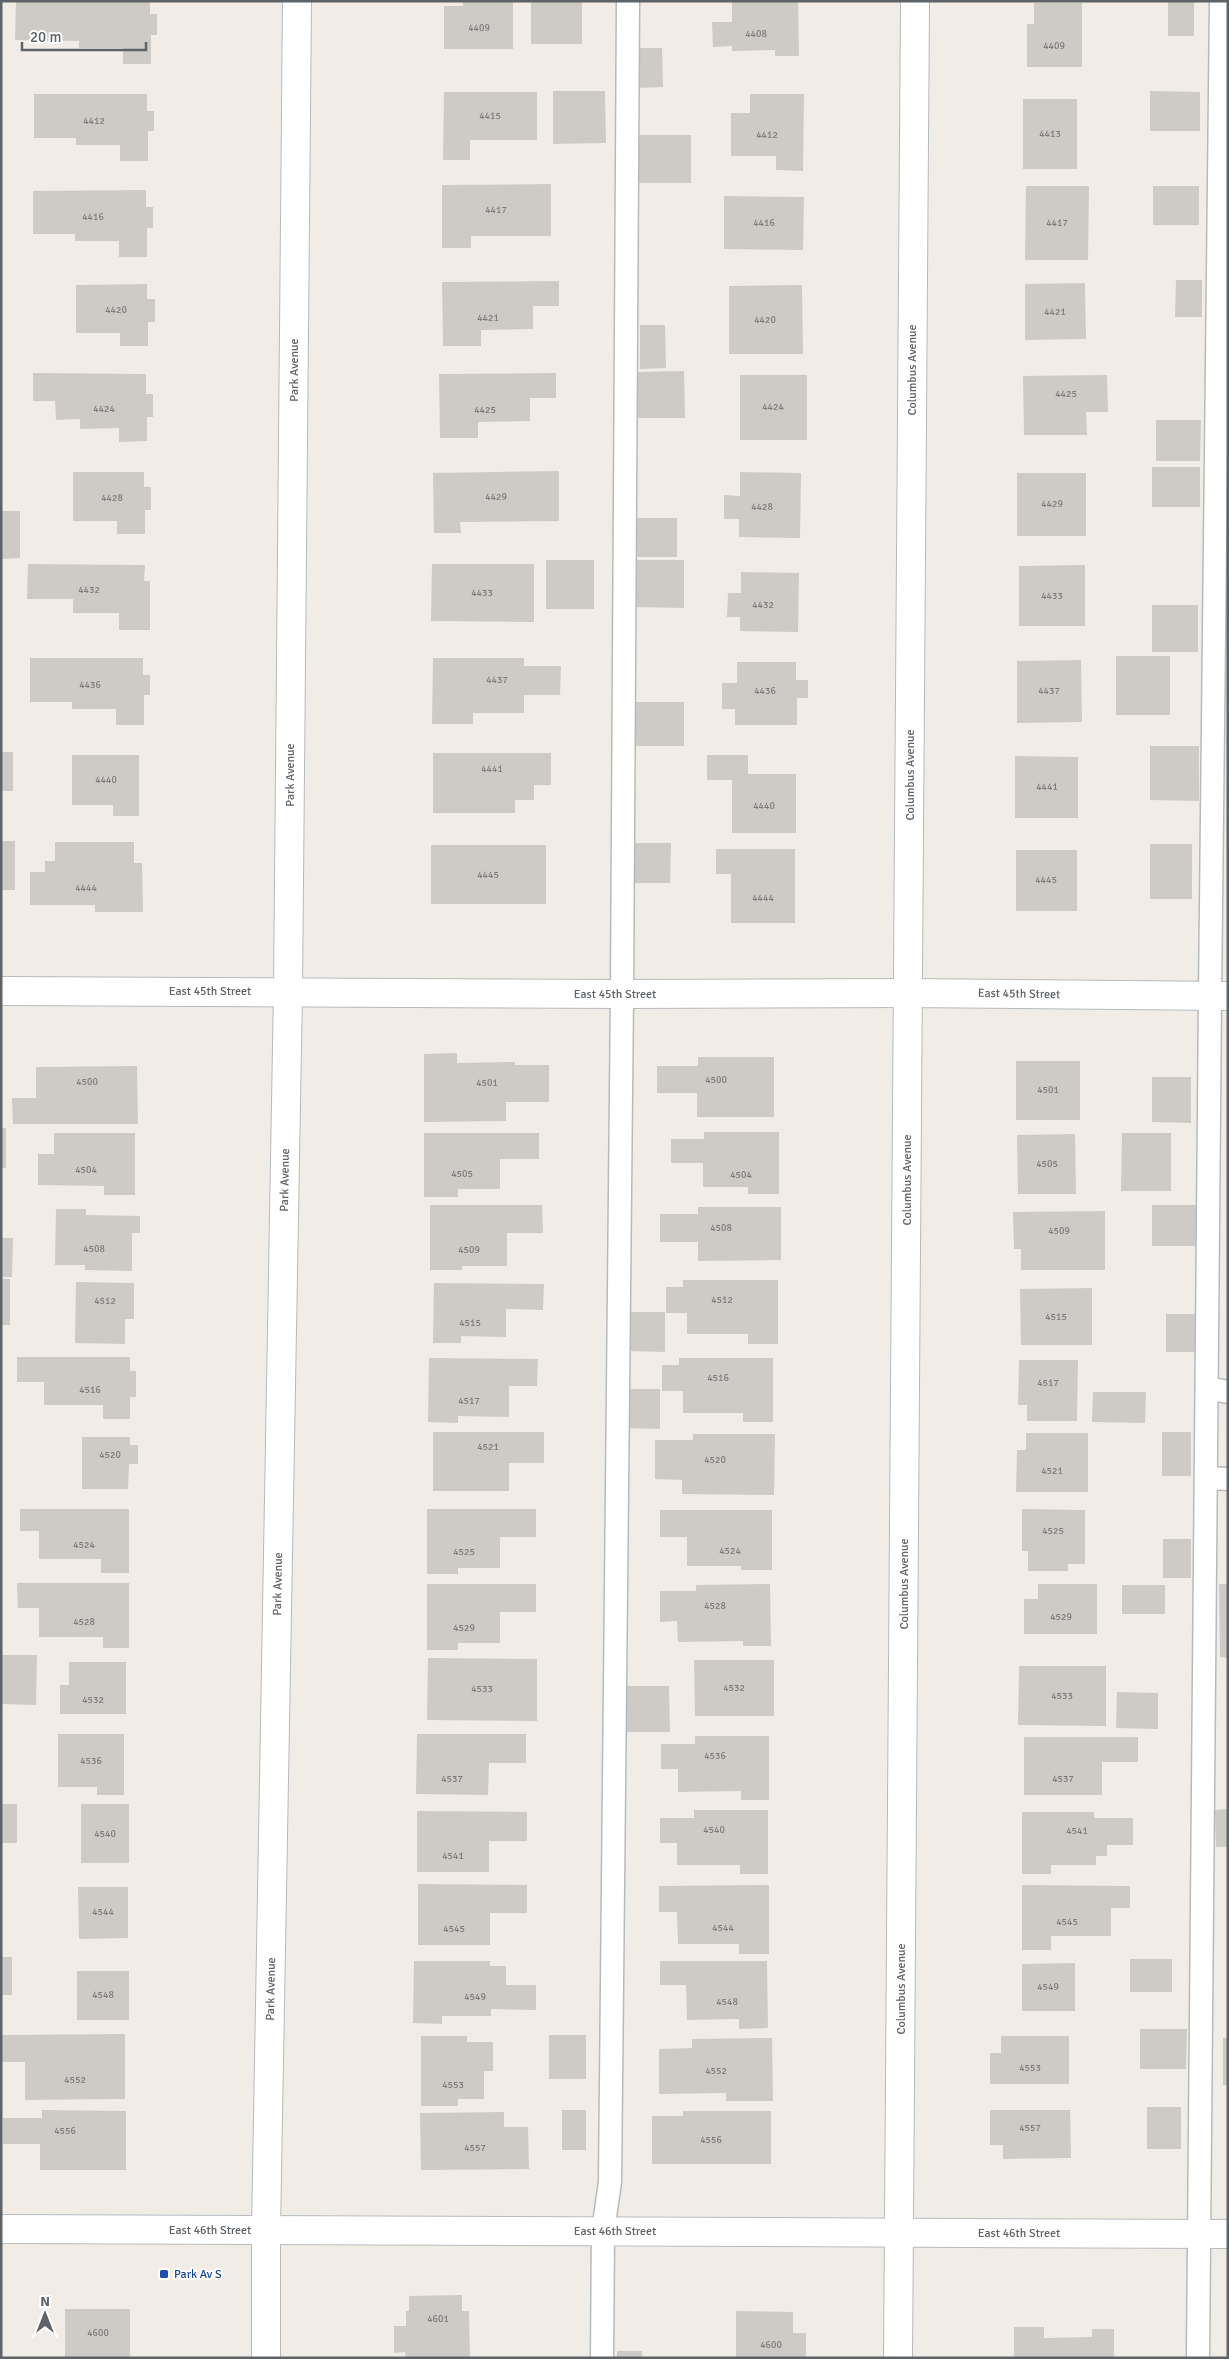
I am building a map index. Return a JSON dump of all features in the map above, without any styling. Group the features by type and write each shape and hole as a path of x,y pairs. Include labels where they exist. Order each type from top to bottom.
{"street":[{"name":"Park Avenue","path":"266,2358 266,2230 288,990 297,1"},
{"name":"Columbus Avenue","path":"898,2358 915,1"},
{"name":"East 45th Street","path":"1,990 1219,996"},
{"name":"East 46th Street","path":"1,2229 1228,2234"}],"lane":[{"path":"602,2358 603,2231 610,2182 622,994 628,1"},
{"path":"1198,2358 1217,1479 1223,297 1221,1"}],"building":[{"path":"16,1 150,1 150,14 157,14 157,35 151,35 151,64 123,64 123,48 79,48 79,41 15,40"},
{"path":"463,1 513,1 513,49 444,49 444,6 463,6"},
{"path":"732,1 798,1 799,56 775,56 775,50 732,51 732,46 713,47 712,22 732,22"},
{"path":"1168,1 1194,1 1194,36 1168,36"},
{"path":"531,2 582,2 582,44 531,44"},
{"path":"1034,3 1082,3 1082,67 1027,67 1027,24 1034,24"},
{"path":"638,48 662,48 663,87 638,88"},
{"path":"553,91 605,91 606,143 553,144"},
{"path":"1150,91 1200,92 1200,131 1150,131"},
{"path":"444,92 537,92 537,140 470,140 470,160 443,160"},
{"path":"34,94 147,94 147,111 154,111 154,131 148,131 148,161 120,161 120,145 76,145 76,138 34,138"},
{"path":"750,94 804,94 803,171 776,170 776,156 731,156 731,113 750,113"},
{"path":"1023,99 1077,99 1077,169 1023,169"},
{"path":"634,135 691,135 691,183 634,183"},
{"path":"551,184 551,236 471,236 471,248 442,248 442,185"},
{"path":"1026,186 1089,186 1088,260 1025,260"},
{"path":"1153,186 1199,186 1199,225 1153,225"},
{"path":"146,190 146,207 153,207 153,228 147,228 147,257 119,257 119,241 75,241 75,234 33,234 33,191"},
{"path":"724,196 804,197 803,250 724,249"},
{"path":"1176,280 1202,280 1202,317 1175,317"},
{"path":"559,281 559,306 533,306 533,329 481,330 481,346 443,346 442,282"},
{"path":"1085,283 1086,339 1025,340 1025,284"},
{"path":"147,284 147,299 155,299 155,322 148,322 148,346 120,346 120,333 76,333 76,285"},
{"path":"802,285 803,354 729,354 729,286"},
{"path":"640,325 665,325 666,368 640,369"},
{"path":"684,371 685,418 637,418 637,372"},
{"path":"33,373 146,374 146,394 153,394 153,417 147,417 147,441 119,442 119,428 80,429 80,419 56,420 55,401 33,401"},
{"path":"556,373 556,398 530,398 530,421 478,422 478,438 440,438 439,374"},
{"path":"740,375 807,375 807,440 740,440"},
{"path":"1107,375 1108,412 1086,412 1087,435 1024,435 1023,376"},
{"path":"1156,420 1201,420 1200,461 1156,461"},
{"path":"1152,467 1200,467 1200,507 1152,507"},
{"path":"559,471 559,521 460,522 461,533 434,533 433,473"},
{"path":"73,472 144,472 144,487 151,487 151,510 145,510 145,534 117,534 117,521 73,521"},
{"path":"740,472 801,473 800,538 739,537 739,519 724,519 724,495 740,496"},
{"path":"1017,473 1086,473 1086,536 1017,536"},
{"path":"1,511 20,511 20,558 1,559"},
{"path":"633,518 677,518 677,557 633,557"},
{"path":"546,560 594,560 594,609 546,609"},
{"path":"633,560 684,560 684,608 633,607"},
{"path":"28,564 145,565 144,581 150,581 150,630 119,630 119,613 73,613 73,599 27,599"},
{"path":"432,564 534,564 534,622 431,621"},
{"path":"1085,565 1085,626 1019,626 1019,566"},
{"path":"741,572 799,573 798,632 740,631 740,617 727,617 728,593 741,593"},
{"path":"1152,605 1198,605 1198,652 1152,652"},
{"path":"1116,656 1170,656 1170,715 1116,715"},
{"path":"30,658 143,658 143,675 150,675 150,695 144,695 144,725 116,725 116,709 72,709 72,702 30,702"},
{"path":"433,658 524,658 524,666 561,666 560,695 524,695 524,713 473,713 473,724 432,724"},
{"path":"1081,660 1082,722 1017,723 1017,661"},
{"path":"737,662 796,662 796,680 808,680 808,698 797,698 797,725 735,725 735,709 722,709 722,683 737,683"},
{"path":"633,702 684,702 684,746 633,746"},
{"path":"1150,746 1199,746 1199,801 1150,800"},
{"path":"1,752 13,752 13,791 1,791"},
{"path":"433,753 551,753 551,785 534,785 534,800 515,800 515,813 433,813"},
{"path":"72,755 139,755 139,816 113,816 113,805 72,805"},
{"path":"707,755 748,755 748,774 796,774 796,833 732,833 732,780 707,780"},
{"path":"1015,756 1078,757 1078,818 1015,818"},
{"path":"1,841 15,841 15,890 1,890"},
{"path":"55,842 134,842 134,863 142,863 143,912 95,912 95,905 30,905 30,872 45,872 45,861 55,861"},
{"path":"630,843 671,843 670,883 629,883"},
{"path":"1150,844 1192,844 1192,899 1150,899"},
{"path":"431,845 546,845 546,904 431,904"},
{"path":"716,849 795,849 795,923 731,923 731,874 716,874"},
{"path":"1016,850 1077,850 1077,911 1016,911"},
{"path":"457,1053 457,1063 515,1062 515,1065 549,1065 549,1102 506,1102 506,1121 424,1122 424,1054"},
{"path":"698,1057 774,1057 774,1117 697,1117 697,1093 657,1093 657,1066 698,1066"},
{"path":"1016,1061 1080,1061 1080,1120 1016,1120"},
{"path":"137,1066 138,1124 13,1124 12,1098 36,1098 36,1067"},
{"path":"1152,1077 1191,1077 1191,1123 1152,1122"},
{"path":"1,1128 6,1128 6,1168 1,1168"},
{"path":"704,1132 779,1132 779,1194 748,1194 748,1187 703,1187 703,1163 671,1163 671,1139 704,1139"},
{"path":"54,1133 135,1133 135,1195 104,1195 104,1186 38,1185 38,1154 54,1154"},
{"path":"424,1133 539,1133 539,1159 500,1159 500,1189 458,1189 458,1197 424,1197"},
{"path":"1122,1133 1171,1133 1171,1191 1121,1191"},
{"path":"1075,1134 1076,1194 1018,1194 1017,1135"},
{"path":"430,1205 542,1205 543,1233 507,1233 507,1266 462,1266 462,1270 430,1270"},
{"path":"1152,1205 1196,1205 1196,1246 1152,1246"},
{"path":"698,1207 781,1207 781,1260 698,1261 698,1242 660,1242 660,1214 698,1214"},
{"path":"56,1209 86,1209 86,1215 140,1216 140,1233 132,1233 132,1271 85,1270 85,1265 55,1265"},
{"path":"1105,1211 1105,1270 1021,1270 1021,1249 1014,1249 1013,1212"},
{"path":"1,1238 13,1238 12,1277 1,1277"},
{"path":"1,1279 10,1279 10,1325 1,1325"},
{"path":"683,1280 778,1280 778,1344 748,1344 748,1334 687,1334 687,1313 666,1313 666,1287 683,1287"},
{"path":"76,1282 134,1283 134,1319 125,1319 125,1344 75,1343"},
{"path":"434,1283 544,1284 543,1310 506,1309 506,1337 461,1336 461,1343 433,1343"},
{"path":"1092,1288 1092,1345 1021,1345 1020,1289"},
{"path":"629,1312 665,1312 665,1352 628,1351"},
{"path":"1166,1314 1196,1314 1196,1352 1166,1352"},
{"path":"17,1357 130,1357 130,1371 136,1371 136,1397 130,1397 130,1419 103,1419 103,1405 44,1405 44,1382 17,1382"},
{"path":"429,1358 538,1359 537,1386 509,1386 509,1417 458,1416 458,1423 428,1422"},
{"path":"679,1358 773,1358 773,1422 743,1422 743,1413 683,1413 683,1391 662,1391 662,1365 679,1365"},
{"path":"1019,1360 1078,1360 1077,1421 1027,1421 1027,1405 1018,1405"},
{"path":"623,1389 660,1389 660,1429 623,1428"},
{"path":"1093,1392 1146,1392 1145,1423 1092,1422"},
{"path":"433,1432 544,1432 544,1463 509,1463 509,1491 433,1491"},
{"path":"1162,1432 1191,1432 1191,1476 1162,1476"},
{"path":"1026,1433 1088,1433 1088,1492 1016,1492 1017,1450 1026,1450"},
{"path":"693,1434 775,1434 774,1495 682,1494 682,1480 655,1479 655,1440 693,1440"},
{"path":"82,1437 130,1437 130,1445 138,1445 138,1464 129,1464 128,1489 82,1489"},
{"path":"20,1509 129,1509 129,1573 101,1573 101,1559 39,1559 39,1531 20,1531"},
{"path":"427,1509 536,1509 536,1537 500,1537 500,1568 458,1568 458,1574 427,1574"},
{"path":"1022,1509 1085,1510 1085,1564 1068,1564 1068,1571 1028,1571 1028,1551 1022,1551"},
{"path":"660,1510 772,1510 772,1570 741,1570 741,1566 687,1566 687,1537 660,1537"},
{"path":"1163,1539 1191,1539 1191,1578 1163,1578"},
{"path":"17,1583 129,1583 129,1648 103,1648 103,1637 39,1637 39,1608 18,1608"},
{"path":"427,1584 536,1584 536,1612 500,1612 500,1643 458,1643 458,1650 427,1650"},
{"path":"770,1584 771,1646 743,1646 743,1641 678,1642 677,1621 660,1622 660,1591 696,1591 696,1585"},
{"path":"1038,1584 1097,1584 1097,1634 1024,1634 1024,1599 1038,1599"},
{"path":"1219,1584 1228,1584 1228,1658 1220,1657"},
{"path":"1122,1585 1165,1585 1165,1614 1122,1614"},
{"path":"1,1655 37,1655 36,1705 1,1704"},
{"path":"428,1658 537,1659 537,1721 427,1720"},
{"path":"694,1660 774,1660 774,1716 695,1716"},
{"path":"69,1662 126,1662 126,1714 60,1714 60,1685 69,1685"},
{"path":"1019,1666 1106,1666 1106,1726 1018,1725"},
{"path":"622,1686 669,1686 670,1732 623,1732"},
{"path":"1117,1692 1158,1693 1158,1729 1116,1728"},
{"path":"58,1734 124,1734 124,1795 97,1795 97,1787 58,1787"},
{"path":"417,1734 526,1734 526,1763 489,1763 488,1795 416,1794"},
{"path":"695,1736 769,1736 769,1800 741,1800 741,1791 678,1792 678,1769 661,1769 661,1744 695,1744"},
{"path":"1024,1737 1138,1737 1138,1762 1102,1762 1102,1795 1024,1795"},
{"path":"1,1804 17,1804 17,1843 1,1843"},
{"path":"81,1804 129,1804 129,1863 81,1863"},
{"path":"1228,1809 1228,1847 1216,1847 1215,1810"},
{"path":"694,1810 768,1810 768,1874 740,1874 740,1865 677,1865 677,1843 660,1843 660,1818 694,1818"},
{"path":"417,1811 527,1812 527,1841 489,1841 489,1872 417,1872"},
{"path":"1022,1812 1094,1812 1094,1818 1133,1818 1133,1845 1107,1845 1107,1856 1096,1856 1096,1865 1051,1865 1051,1874 1022,1874"},
{"path":"418,1884 527,1885 527,1913 490,1913 490,1945 418,1945"},
{"path":"769,1885 769,1954 739,1954 739,1944 678,1944 677,1912 659,1912 659,1886"},
{"path":"1022,1885 1130,1886 1130,1908 1111,1908 1111,1936 1051,1936 1051,1950 1022,1950"},
{"path":"78,1887 128,1887 128,1938 79,1939"},
{"path":"1,1957 12,1957 12,1995 1,1995"},
{"path":"1130,1959 1172,1959 1172,1992 1130,1992"},
{"path":"414,1961 490,1961 490,1966 506,1966 506,1985 536,1985 536,2010 491,2009 491,2016 442,2016 442,2024 413,2023"},
{"path":"660,1961 767,1961 768,2028 739,2029 739,2019 687,2020 686,1985 660,1985"},
{"path":"1075,1963 1075,2011 1022,2011 1022,1964"},
{"path":"77,1971 129,1971 129,2020 77,2020"},
{"path":"1140,2029 1187,2029 1186,2069 1140,2069"},
{"path":"125,2034 125,2099 25,2100 25,2062 2,2062 2,2035"},
{"path":"549,2035 586,2035 586,2079 549,2079"},
{"path":"421,2036 467,2036 467,2042 493,2042 493,2071 484,2071 484,2099 458,2099 458,2106 421,2106"},
{"path":"1001,2036 1069,2036 1069,2084 990,2084 990,2053 1001,2053"},
{"path":"772,2038 773,2101 726,2101 726,2093 659,2094 659,2049 692,2048 692,2039"},
{"path":"1223,2038 1228,2038 1228,2085 1223,2085"},
{"path":"1147,2107 1181,2107 1181,2149 1147,2149"},
{"path":"42,2110 126,2111 126,2170 40,2170 40,2144 3,2144 3,2118 42,2118"},
{"path":"562,2110 586,2110 586,2150 562,2150"},
{"path":"990,2110 1070,2110 1071,2158 1003,2159 1003,2145 990,2145"},
{"path":"683,2111 771,2111 771,2164 652,2164 652,2116 683,2116"},
{"path":"504,2112 504,2127 528,2127 529,2169 421,2170 420,2113"},
{"path":"462,2295 462,2311 469,2311 470,2358 406,2358 405,2352 394,2353 394,2326 406,2326 409,2296"},
{"path":"65,2309 130,2309 130,2358 65,2358"},
{"path":"736,2311 793,2312 793,2333 806,2333 806,2357 736,2358"},
{"path":"1014,2327 1044,2327 1044,2338 1092,2337 1092,2329 1114,2329 1114,2358 1014,2358"},
{"path":"617,2351 642,2351 642,2358 617,2358"}],"place":[{"name":"Park Av S","path":"164,2274"}]}
